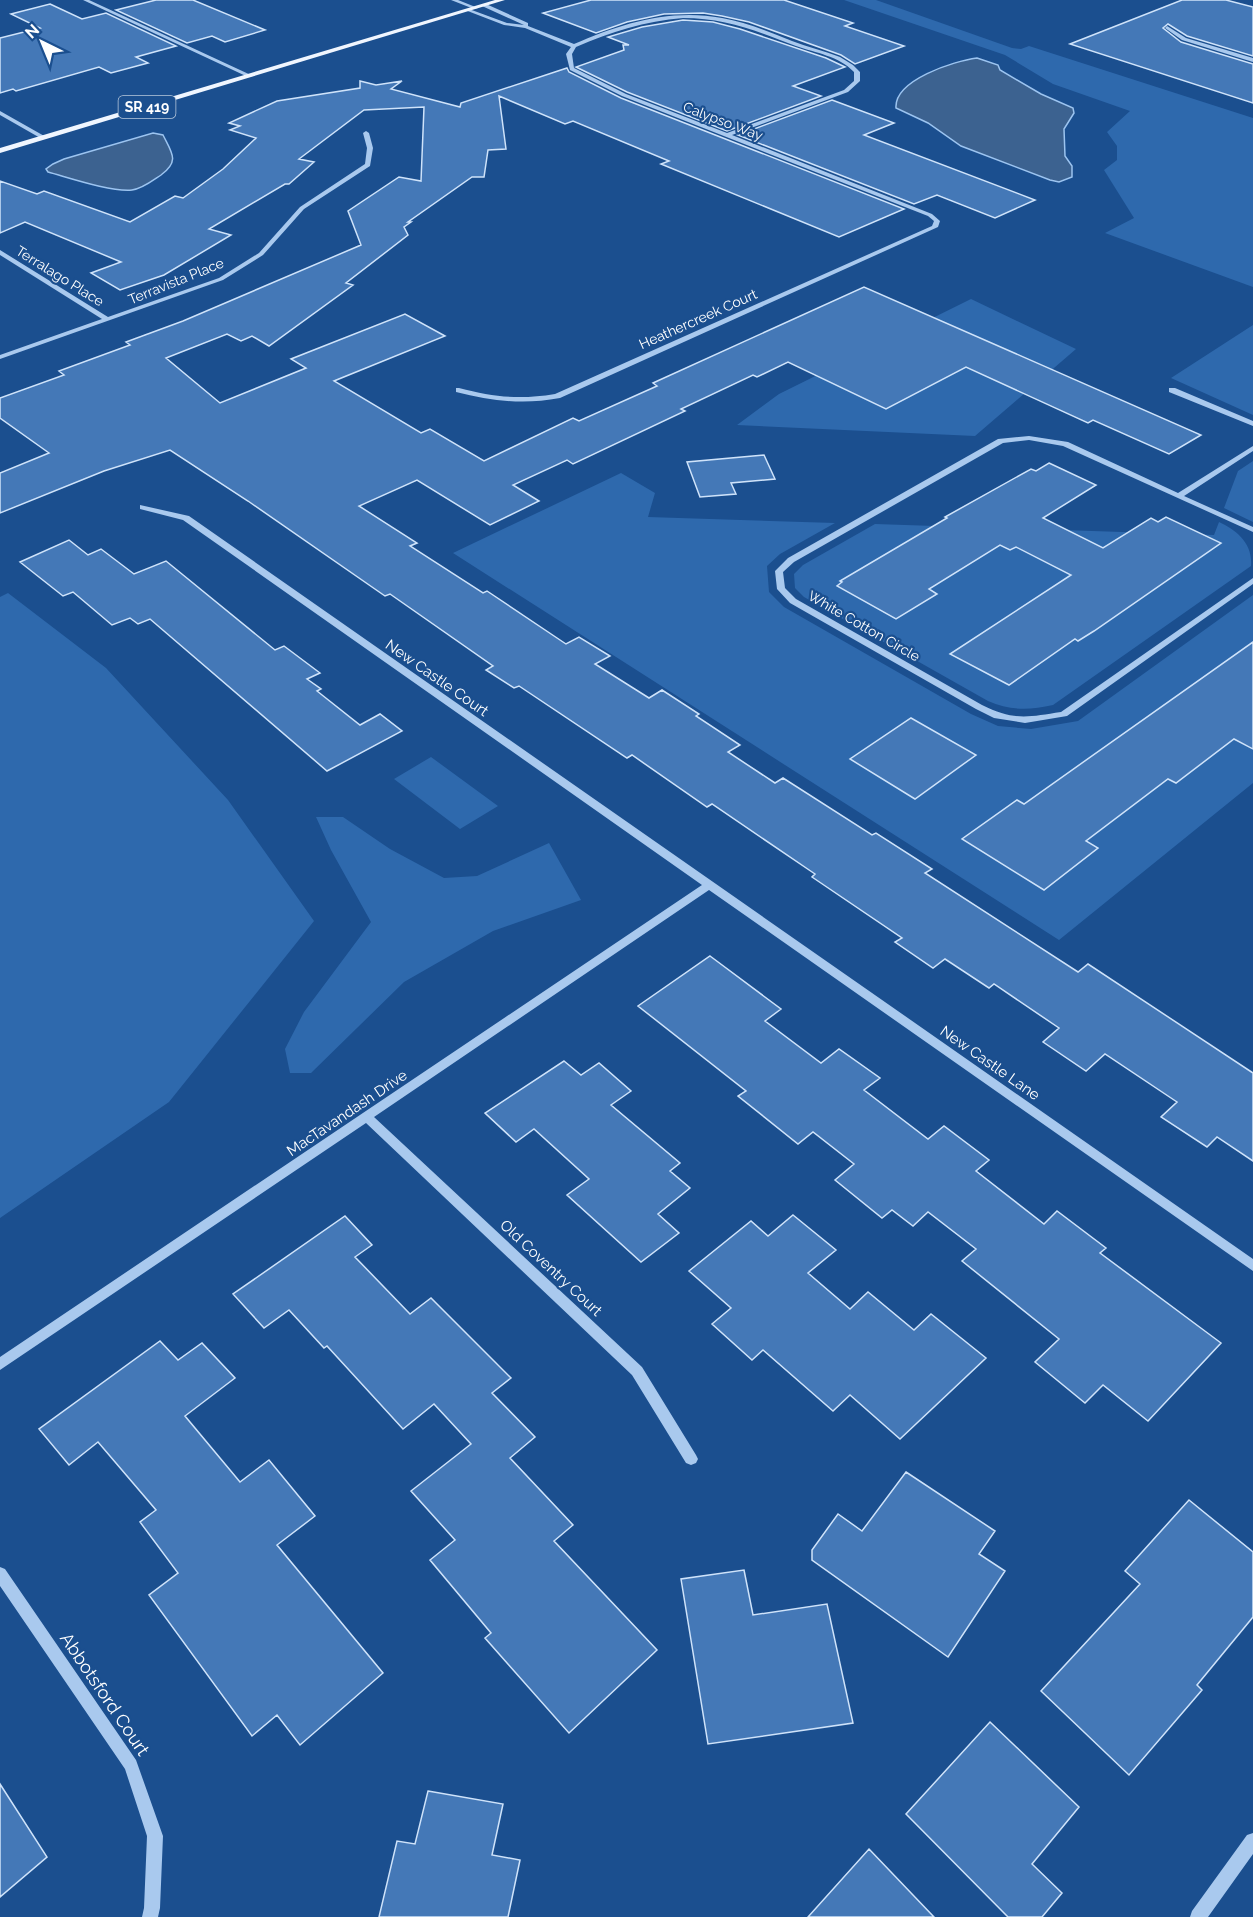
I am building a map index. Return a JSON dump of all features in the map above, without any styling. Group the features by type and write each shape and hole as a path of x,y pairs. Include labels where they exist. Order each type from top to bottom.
{"main road":[{"name":"SR 419","path":"0,151 502,0"}],"street":[{"path":"86,0 250,75"},
{"path":"453,0 476,8"},
{"path":"484,5 519,19 526,24 526,27"},
{"path":"467,10 506,24 526,27 574,46 595,36 644,21 675,16 698,16 730,21 828,55 850,65 857,72 857,81 846,91 727,135"},
{"path":"1167,27 1184,39 1253,60"},
{"name":"Calypso Way","path":"574,46 569,54 572,69 624,95 930,215 937,221"},
{"path":"0,113 44,138"},
{"name":"Terravista Place","path":"0,357 221,279 261,254 302,208 368,165 370,148 366,133"},
{"name":"Heathercreek Court","path":"459,390 498,401 529,401 557,396 935,227 937,221"},
{"name":"Terralago Place","path":"0,252 108,320"},
{"path":"1172,390 1253,424"},
{"name":"White Cotton Circle","path":"1253,530 1065,444 1029,438 1002,441 791,560 779,571 781,589 793,601 997,716 1025,720 1064,714 1253,580"},
{"path":"1180,495 1253,448"},
{"name":"New Castle Court","path":"143,507 186,518 710,885"},
{"name":"MacTavandash Drive","path":"0,1364 368,1118 710,885"},
{"name":"New Castle Lane","path":"710,885 1253,1266"},
{"name":"Old Coventry Court","path":"368,1118 637,1371 691,1459"},
{"name":"Abbotsford Court","path":"0,1574 131,1765 155,1836 150,1917"},
{"path":"1198,1917 1253,1841"}],"shaded area":[{"path":"844,0 876,0 1012,48 1021,49 1029,46 1253,118 1253,287 1105,233 1134,218 1104,170 1117,160 1117,146 1107,132 1130,111 1053,84 1005,55"},
{"path":"977,58 998,65 1000,70 1041,94 1073,108 1074,113 1064,129 1065,156 1072,166 1072,177 1059,182 1050,180 961,146 928,123 896,108 898,98 915,81 954,63"},
{"path":"153,133 163,135 173,156 171,165 161,175 139,188 123,190 102,187 48,172 46,169 64,159"},
{"path":"971,299 1076,349 975,436 737,425 779,394"},
{"path":"1253,325 1253,415 1171,378"},
{"path":"1253,461 1253,522 1224,508 1238,471"},
{"path":"621,473 655,493 648,517 835,523 780,554 767,566 769,592 784,607 971,714 998,726 1031,729 1078,721 1253,595 1253,783 1059,940 453,553"},
{"path":"1219,522 1242,538 1249,551 1251,566 1053,705 1045,707 1012,708 988,701 804,597 795,588 794,574 803,565 875,524 1214,535"},
{"path":"8,593 106,668 228,800 314,921 169,1102 0,1218 0,597"},
{"path":"431,757 498,806 460,829 394,779"},
{"path":"316,817 343,817 390,849 444,878 477,876 549,843 581,900 493,931 404,982 311,1073 290,1073 285,1049 304,1012 371,922 331,850"}],"building":[{"path":"156,0 193,0 265,30 225,42 212,36 187,43 116,10"},
{"path":"591,0 784,0 853,23 845,26 904,46 855,64 841,55 749,22 722,16 703,13 664,14 627,22 596,33 543,13"},
{"path":"1182,0 1226,0 1253,7 1253,56 1187,36 1168,24 1163,28 1181,42 1253,64 1253,103 1070,44"},
{"path":"50,4 82,19 106,13 176,46 136,57 148,63 111,73 99,67 16,91 13,89 0,93 0,38 40,28 11,14"},
{"path":"683,20 713,22 740,29 826,58 845,67 793,86 821,96 727,131 627,92 576,67 624,50 623,45 629,45 608,37 642,27"},
{"path":"567,68 569,72 621,98 904,209 839,237 661,164 669,161 573,121 565,124 499,96 506,149 488,150 484,177 472,177 408,222 411,222 404,227 408,235 346,283 353,285 269,346 252,336 241,341 227,334 166,358 220,403 306,368 291,359 405,314 445,336 334,381 421,433 430,429 484,461 573,418 579,421 657,386 653,383 864,287 1201,435 1169,454 1093,420 1088,423 966,367 886,409 788,362 757,377 753,375 681,409 685,411 573,464 567,460 513,485 539,501 490,525 417,480 359,506 417,543 410,546 483,593 487,591 566,644 579,637 610,656 595,664 649,698 662,690 699,714 696,716 740,745 728,752 775,783 783,778 872,835 876,833 932,869 925,873 1078,972 1088,964 1253,1073 1253,1161 1217,1137 1207,1147 1161,1117 1177,1102 1105,1054 1086,1071 1043,1042 1059,1028 994,984 989,988 945,959 933,968 895,942 902,938 812,877 815,874 712,804 707,807 632,755 627,758 519,686 514,688 486,670 493,666 390,594 385,596 170,450 104,471 0,513 0,473 49,453 0,418 0,398 64,375 59,371 130,345 126,342 183,321 361,245 348,211 399,177 421,181 424,107 364,110 299,159 314,162 289,184 285,184 209,229 231,235 164,275 120,290 91,273 121,262 25,222 0,233 0,181 37,194 44,191 130,222 175,196 183,198 223,169 256,138 230,130 240,126 229,123 277,101 360,88 360,81 376,85 402,81 391,89 460,107 461,103"},
{"path":"832,100 894,123 864,135 1035,200 995,218 937,195 914,204 738,135"},
{"path":"764,455 775,479 731,483 736,494 700,497 687,462"},
{"path":"1049,463 1096,485 1043,518 1103,548 1151,518 1158,522 1166,517 1221,543 1094,631 1078,641 1075,639 1009,685 950,654 1071,575 1016,547 1010,550 1000,545 929,589 937,594 896,619 837,586 842,582 840,581 947,518 945,517 1031,469 1036,471"},
{"path":"69,540 88,555 101,549 134,574 166,561 275,650 284,646 320,673 307,679 321,689 317,691 360,725 380,714 402,731 327,771 150,619 138,624 130,618 112,625 73,592 63,596 20,562"},
{"path":"1253,642 1253,749 1234,739 1176,783 1168,779 1086,841 1098,848 1044,890 962,839 1017,800 1024,804"},
{"path":"911,718 976,755 915,799 850,759"},
{"path":"710,956 781,1009 765,1021 821,1063 839,1049 880,1078 864,1090 928,1139 944,1126 989,1160 976,1171 1044,1224 1057,1211 1106,1248 1100,1253 1221,1343 1148,1421 1103,1385 1085,1403 1035,1362 1059,1339 962,1261 976,1249 928,1212 913,1226 892,1210 882,1218 835,1180 854,1164 813,1132 798,1144 738,1096 746,1091 638,1006"},
{"path":"564,1061 581,1075 599,1063 631,1091 611,1105 680,1163 670,1171 690,1188 658,1214 679,1233 641,1262 567,1195 589,1179 534,1129 516,1142 485,1113"},
{"path":"793,1215 836,1250 808,1273 850,1309 868,1292 914,1330 931,1314 986,1358 900,1439 850,1395 833,1411 763,1350 752,1360 712,1324 731,1308 689,1271 751,1221 768,1236"},
{"path":"345,1216 372,1245 355,1257 410,1314 431,1298 511,1378 492,1393 535,1437 510,1458 573,1525 554,1541 657,1650 569,1733 485,1638 491,1633 430,1560 455,1540 411,1491 471,1444 434,1404 403,1429 327,1346 324,1348 289,1310 264,1328 233,1294"},
{"path":"160,1341 178,1360 202,1343 235,1378 185,1416 240,1482 269,1460 315,1516 277,1545 383,1673 300,1745 277,1715 252,1736 149,1595 178,1573 140,1522 156,1510 98,1442 69,1465 39,1429"},
{"path":"906,1472 995,1531 979,1554 1005,1571 948,1657 812,1560 812,1550 838,1514 862,1531"},
{"path":"1189,1500 1253,1552 1253,1617 1197,1685 1202,1690 1129,1775 1041,1691 1140,1584 1125,1571"},
{"path":"744,1570 753,1615 827,1604 853,1723 708,1744 681,1579"},
{"path":"990,1722 1079,1807 1032,1864 1062,1893 1042,1917 1008,1917 906,1814"},
{"path":"0,1784 47,1857 0,1897"},
{"path":"428,1791 503,1804 492,1855 520,1860 508,1917 379,1917 397,1841 415,1844"},
{"path":"869,1849 934,1917 808,1917"}]}
